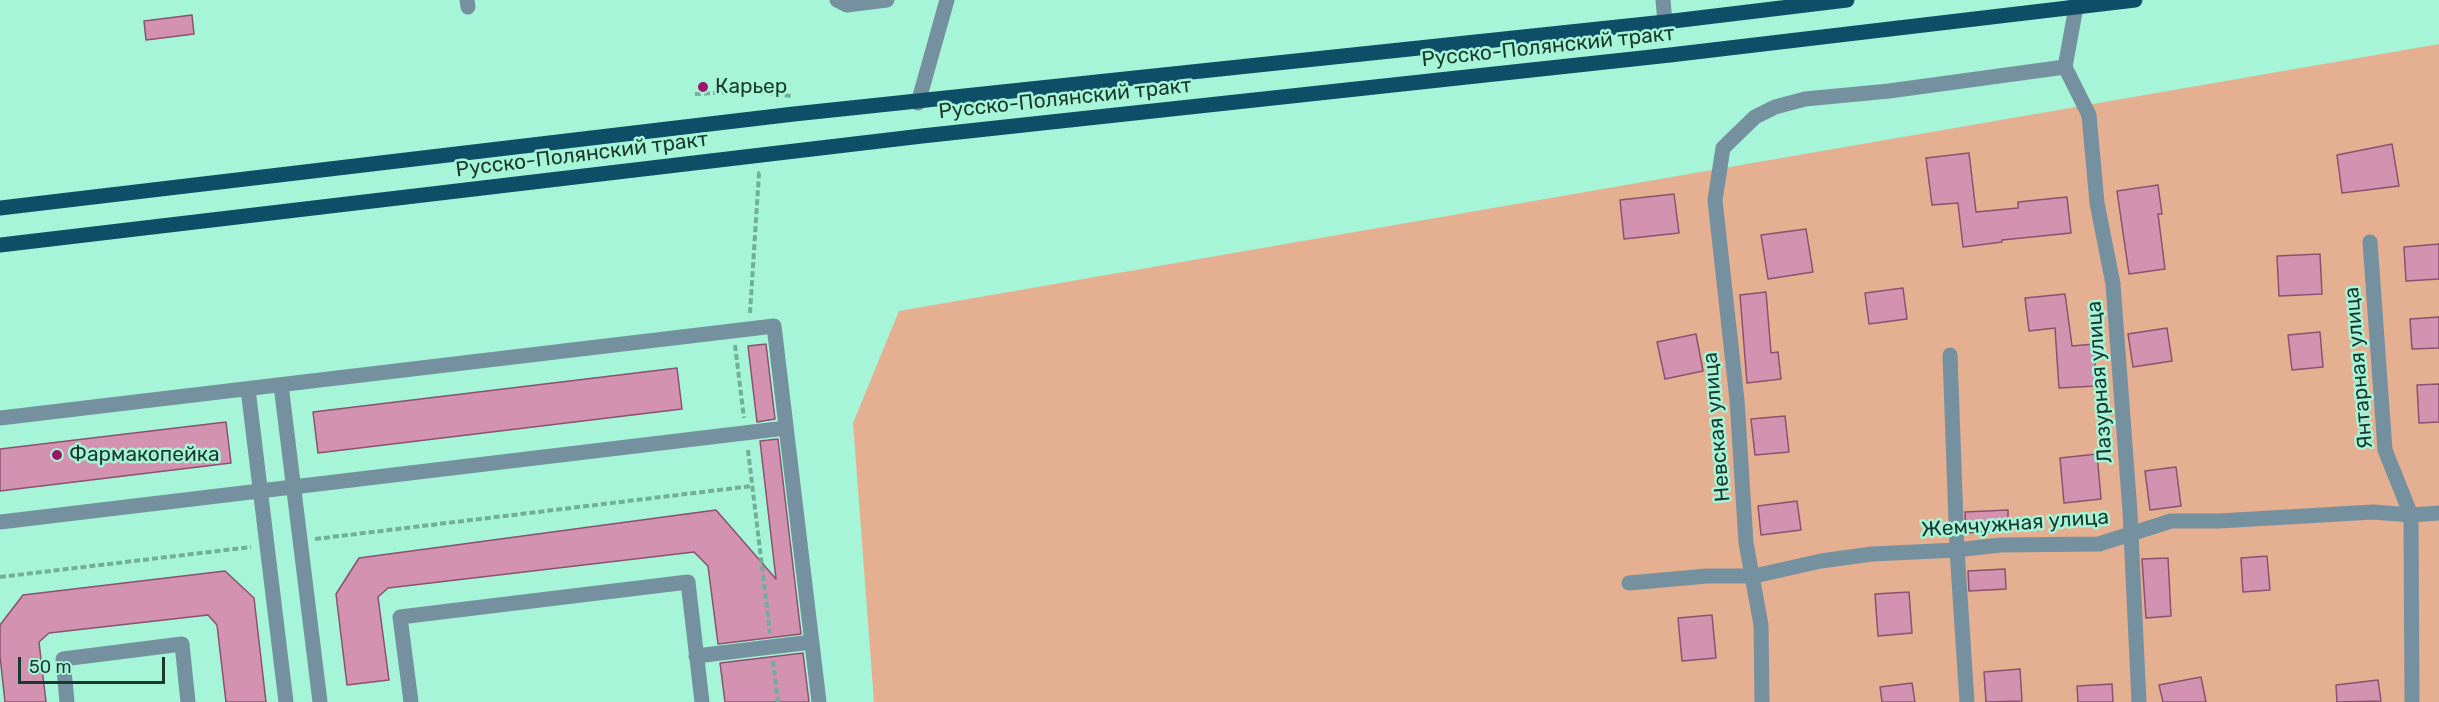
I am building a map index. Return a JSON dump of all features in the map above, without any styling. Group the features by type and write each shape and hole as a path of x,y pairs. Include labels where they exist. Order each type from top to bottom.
{"main road":[{"name":"Русско-Полянский тракт","path":"0,208 782,116 1665,22 1846,0"},
{"name":"Русско-Полянский тракт","path":"0,245 922,136 1658,56 2075,3 2135,0"}],"street":[{"path":"837,0 847,4 888,0"},
{"path":"1663,0 1665,22"},
{"path":"918,103 942,2"},
{"path":"2065,67 2075,3"},
{"name":"Невская улица","path":"1762,702 1761,625 1754,576 1746,543 1737,400 1715,200 1724,148 1755,117 1775,107 1805,99 1889,91 2065,67"},
{"name":"Лазурная улица","path":"2065,67 2089,115 2097,203 2113,284 2130,501 2139,702"},
{"name":"Янтарная улица","path":"2370,242 2385,450 2410,515 2412,702"},
{"path":"0,418 774,326 819,702"},
{"path":"1950,355 1957,550 1967,702"},
{"path":"281,385 320,702"},
{"path":"248,388 286,702"},
{"path":"0,522 786,428"},
{"name":"Жемчужная улица","path":"1629,583 1707,576 1754,576 1831,559 1872,554 1957,550 2000,545 2099,544 2171,522 2373,512 2410,515 2439,513"},
{"path":"411,702 400,617 687,582 702,702"},
{"path":"696,656 812,642"},
{"path":"67,702 63,658 182,644 188,702"}],"path":[{"path":"695,94 753,91 791,96"},
{"path":"769,171 759,173 749,317 738,330 746,433 778,702"},
{"path":"300,541 752,486"},
{"path":"0,577 267,545"}],"shaded area":[{"path":"2439,44 2439,702 874,702 853,423 899,311"}],"building":[{"path":"192,15 194,34 146,40 144,21"},
{"path":"2392,144 2399,186 2342,193 2337,155"},
{"path":"1969,153 1976,212 2018,208 2018,202 2067,197 2071,233 2002,240 2002,242 1963,247 1958,203 1932,205 1926,158"},
{"path":"2158,185 2162,214 2158,214 2165,269 2129,274 2117,191"},
{"path":"1674,194 1679,233 1624,239 1620,200"},
{"path":"1806,229 1813,272 1768,279 1761,235"},
{"path":"2439,244 2439,279 2406,281 2404,247"},
{"path":"2320,254 2322,294 2279,296 2277,256"},
{"path":"1903,288 1907,319 1869,324 1865,293"},
{"path":"1766,292 1771,353 1778,352 1781,379 1747,383 1740,295"},
{"path":"2065,294 2072,346 2094,344 2096,386 2059,388 2055,328 2029,331 2025,298"},
{"path":"2439,317 2439,348 2412,349 2410,319"},
{"path":"2167,328 2172,361 2133,367 2128,334"},
{"path":"2320,332 2323,367 2292,370 2288,335"},
{"path":"1696,334 1703,371 1665,379 1657,342"},
{"path":"766,344 775,419 757,422 748,346"},
{"path":"677,368 682,409 318,453 313,412"},
{"path":"2439,384 2439,422 2419,423 2417,385"},
{"path":"1785,416 1789,452 1755,455 1751,419"},
{"path":"226,422 231,463 0,491 0,449"},
{"path":"778,439 801,634 718,644 708,566 694,552 388,588 378,597 389,680 347,685 336,594 359,558 716,510 776,579 760,441"},
{"path":"2097,454 2101,499 2064,503 2060,458"},
{"path":"2176,467 2181,506 2150,510 2145,471"},
{"path":"1797,501 1801,530 1761,535 1758,506"},
{"path":"2008,510 2008,531 1966,533 1965,512"},
{"path":"2267,556 2270,590 2243,592 2241,558"},
{"path":"2168,558 2171,616 2146,618 2142,559"},
{"path":"2005,569 2006,589 1969,591 1968,571"},
{"path":"225,571 254,598 266,702 226,702 217,625 208,615 49,633 39,642 46,702 5,702 0,656 0,625 23,595"},
{"path":"1909,592 1912,633 1878,636 1875,594"},
{"path":"1712,615 1716,658 1682,661 1678,618"},
{"path":"803,653 809,702 725,702 720,663"},
{"path":"2020,669 2022,701 1986,702 1984,672"},
{"path":"2201,677 2206,702 2163,702 2159,685"},
{"path":"2378,680 2381,701 2337,702 2336,685"},
{"path":"1912,683 1915,702 1882,702 1880,687"},
{"path":"2112,684 2113,702 2078,702 2077,686"}],"place":[{"name":"Карьер","path":"703,87"},
{"name":"Фармакопейка","path":"57,455"}]}
